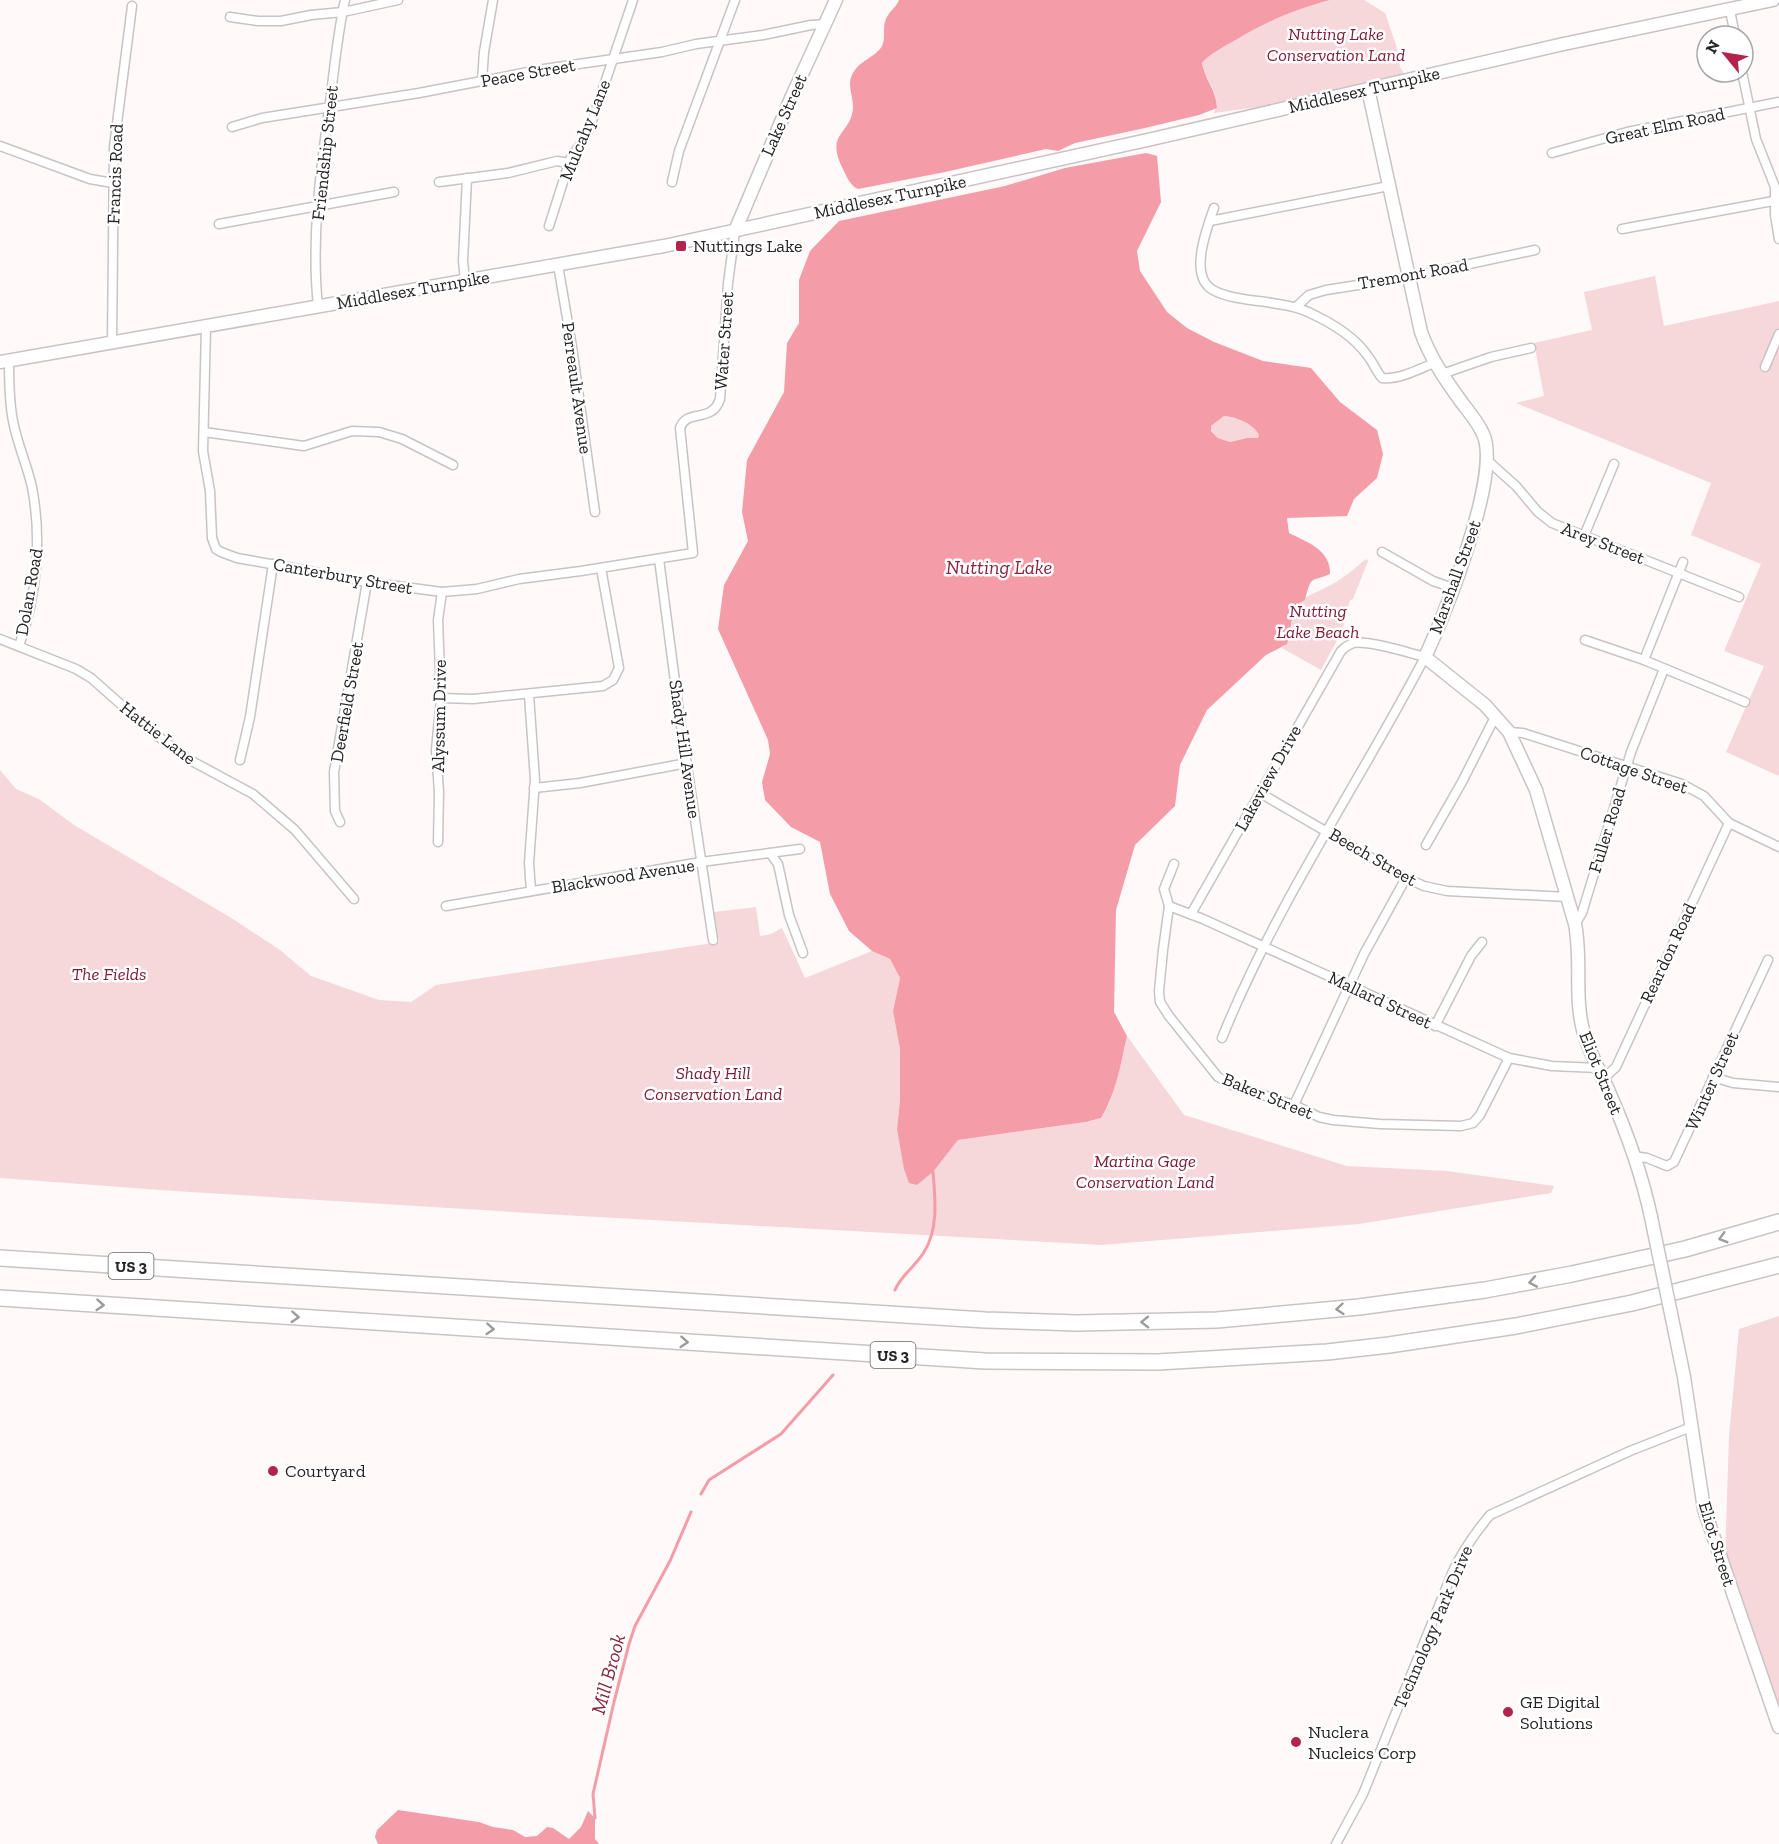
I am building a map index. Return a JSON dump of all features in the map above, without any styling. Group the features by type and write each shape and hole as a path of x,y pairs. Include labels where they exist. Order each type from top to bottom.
{"highway":[{"name":"US 3","path":"0,1258 974,1319 1077,1323 1206,1321 1359,1307 1485,1290 1685,1249 1779,1222"},
{"path":"0,1248 82,1263"},
{"name":"US 3","path":"0,1298 985,1361 1158,1362 1327,1352 1516,1326 1632,1303 1779,1265"},
{"path":"0,1306 67,1302"}],"street":[{"name":"Friendship Street","path":"318,306 315,261 317,205 345,0"},
{"path":"230,17 270,22 343,12 398,0"},
{"path":"482,81 484,52 494,0"},
{"name":"Mulcahy Lane","path":"549,226 569,163 590,127 633,0"},
{"path":"672,182 678,151 735,0"},
{"name":"Lake Street","path":"735,231 836,0"},
{"name":"Middlesex Turnpike","path":"4,362 558,265 735,231 1559,45 1773,0"},
{"name":"Francis Road","path":"112,343 113,183 116,130 132,6"},
{"path":"1730,10 1733,24"},
{"name":"Peace Street","path":"232,127 262,118 825,24"},
{"path":"1744,84 1759,147 1773,178 1779,239"},
{"name":"Marshall Street","path":"1222,1038 1240,993 1327,830 1425,657 1453,588 1479,509 1487,460 1488,450 1483,433 1434,363 1421,332 1368,89"},
{"name":"Great Elm Road","path":"1552,153 1628,132 1779,102"},
{"path":"0,146 90,179 113,183"},
{"path":"439,182 508,173 557,161 569,163"},
{"path":"465,281 463,261 468,178"},
{"path":"1210,221 1389,186"},
{"path":"219,224 394,192"},
{"path":"1622,229 1777,201"},
{"path":"1214,208 1202,250 1202,276 1207,286 1228,295 1296,307 1330,323 1350,336 1368,356 1382,378 1413,372 1434,363"},
{"name":"Water Street","path":"693,553 680,428 687,418 711,412 716,408 720,399 728,283 735,231"},
{"name":"Tremont Road","path":"1296,307 1309,295 1326,290 1409,277 1535,250"},
{"name":"Perreault Avenue","path":"558,265 572,346 595,512"},
{"name":"Canterbury Street","path":"206,326 203,451 211,503 213,544 216,549 227,555 367,582 442,592 477,589 519,579 693,553"},
{"path":"1765,368 1779,334"},
{"path":"1442,374 1491,357 1531,348"},
{"name":"Dolan Road","path":"4,362 13,422 32,487 38,526 35,578 27,625 19,646"},
{"path":"204,432 304,446 352,430 379,432 402,440 453,465"},
{"name":"Arey Street","path":"1487,460 1524,494 1544,518 1559,527 1739,597"},
{"path":"1584,536 1614,464"},
{"path":"1382,552 1433,581 1453,588"},
{"name":"Shady Hill Avenue","path":"658,559 713,940"},
{"path":"1644,660 1683,562"},
{"path":"240,760 273,564"},
{"path":"441,698 473,699 529,694 603,686 613,681 619,668 602,568"},
{"name":"Deerfield Street","path":"340,822 335,811 333,781 367,582"},
{"name":"Alyssum Drive","path":"438,842 439,792 436,750 441,698 438,620 442,592"},
{"name":"Hattie Lane","path":"0,639 67,664 91,678 151,731 188,759 253,794 295,830 354,899"},
{"path":"1585,640 1644,660 1745,702"},
{"name":"Eliot Street","path":"1349,645 1360,643 1425,657 1496,715 1509,732 1533,781 1575,924 1578,940 1577,991 1584,1033 1633,1156 1652,1217 1684,1377 1704,1509 1779,1727"},
{"name":"Lakeview Drive","path":"1191,914 1339,655 1349,645"},
{"name":"Fuller Road","path":"1575,924 1582,913 1626,766 1646,709 1664,669"},
{"path":"529,694 535,772 529,863 531,891"},
{"path":"1426,845 1462,782 1496,715"},
{"name":"Cottage Street","path":"1509,732 1523,733 1663,776 1689,787 1704,796 1729,823 1779,847"},
{"path":"534,788 580,783 687,763"},
{"name":"Beech Street","path":"1260,793 1406,878 1424,886 1447,891 1567,897"},
{"name":"Reardon Road","path":"1600,1074 1616,1067 1729,823"},
{"name":"Blackwood Avenue","path":"446,906 701,862 800,849"},
{"path":"770,853 778,864 786,905 803,953"},
{"name":"Baker Street","path":"1174,864 1164,889 1168,906 1159,991 1162,1007 1218,1077 1232,1086 1333,1120 1461,1126 1473,1123 1486,1104 1509,1058"},
{"path":"1294,1105 1348,986 1406,878"},
{"name":"Mallard Street","path":"1168,906 1191,914 1509,1058 1600,1074"},
{"path":"1435,1026 1471,956 1482,942"},
{"name":"Winter Street","path":"1633,1156 1671,1166 1676,1159 1768,960"},
{"path":"1713,1077 1732,1083 1779,1087"},
{"name":"Technology Park Drive","path":"1336,1844 1363,1794 1453,1571 1461,1554 1490,1515 1630,1451 1691,1427"}],"green space":[{"name":"Nutting Lake Conservation Land","path":"1330,0 1364,0 1385,13 1396,45 1400,67 1405,75 1252,108 1214,113 1215,94 1202,63 1229,42 1262,24"},
{"path":"1655,276 1664,326 1779,301 1779,776 1726,752 1764,666 1724,651 1761,564 1691,535 1711,483 1516,403 1544,396 1534,343 1592,330 1584,292"},
{"path":"1224,416 1244,422 1260,435 1258,438 1230,442 1218,438 1211,430 1211,426"},
{"name":"Nutting Lake Beach","path":"1366,559 1368,561 1353,599 1350,600 1342,631 1321,670 1282,648 1291,633 1293,615 1298,604 1343,578"},
{"path":"0,770 16,789 39,799 74,825 233,919 280,950 311,976 379,1000 411,1002 436,985 719,942 714,912 756,907 760,936 771,934 782,928 805,978 872,951 890,959 900,978 893,1011 900,1049 900,1100 897,1129 917,1185 933,1172 958,1140 1086,1122 1100,1118 1113,1092 1127,1036 1184,1115 1347,1166 1447,1171 1554,1186 1551,1193 1359,1224 1101,1245 545,1214 0,1178"},
{"path":"1779,1316 1779,1715 1725,1560 1729,1436 1739,1329"}],"water":[{"path":"899,0 1330,0 1291,12 1268,23 1220,49 1205,60 1202,63 1203,69 1215,95 1217,108 1199,115 1075,143 1058,151 1046,149 858,189 851,184 838,158 837,141 851,116 853,107 851,79 855,70 882,46 886,19"},
{"name":"Nutting Lake","path":"1146,153 1157,156 1161,202 1137,251 1140,271 1167,312 1187,328 1214,342 1263,361 1311,368 1340,402 1377,430 1383,454 1377,478 1354,499 1347,516 1287,518 1289,533 1322,553 1327,559 1330,574 1310,583 1305,600 1300,603 1294,613 1287,644 1266,655 1207,710 1180,765 1175,806 1135,845 1116,910 1114,1012 1127,1036 1114,1089 1101,1118 958,1140 933,1172 917,1185 909,1183 904,1169 897,1129 900,1100 900,1049 893,1011 900,978 890,959 872,951 849,931 830,894 820,842 791,827 765,800 762,782 770,754 768,740 718,629 724,585 748,541 742,512 747,460 784,392 787,343 799,323 799,280 810,251 839,221 1005,186 1065,168","holes":["1224,416 1249,425 1257,431 1258,438 1230,442 1218,438 1211,431 1211,426"]},
{"path":"398,1810 479,1822 513,1830 525,1837 537,1836 547,1827 553,1828 569,1839 581,1827 588,1811 595,1818 595,1839 599,1844 378,1844 375,1837 377,1830"}],"waterway":[{"name":"Mill Brook","path":"895,1290 929,1243 935,1213 933,1172"},
{"name":"Mill Brook","path":"701,1494 709,1480 781,1434 833,1375"},
{"name":"Mill Brook","path":"595,1818 593,1794 629,1644 635,1626 670,1561 691,1512"}],"place":[{"name":"Nuttings Lake","path":"681,246"},
{"name":"Courtyard","path":"273,1471"},
{"name":"GE Digital Solutions","path":"1508,1712"},
{"name":"Nuclera Nucleics Corp","path":"1296,1742"}],"park label":[{"name":"The Fields","path":"109,974"},
{"name":"Shady Hill Conservation Land","path":"713,1083"},
{"name":"Martina Gage Conservation Land","path":"1145,1171"}]}
